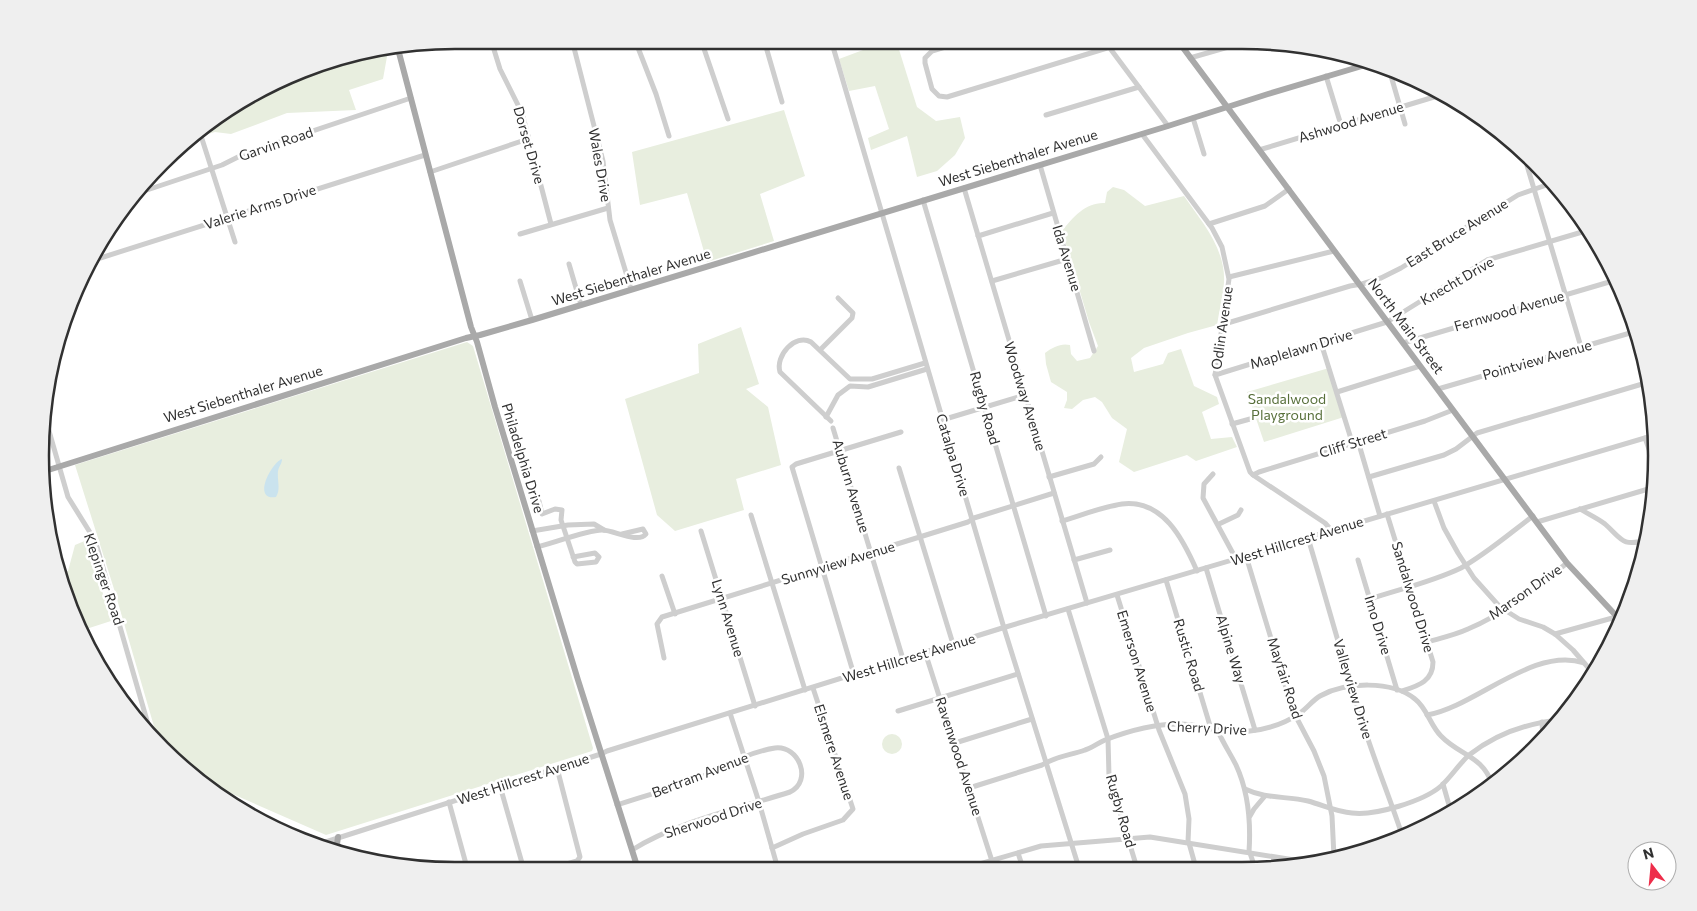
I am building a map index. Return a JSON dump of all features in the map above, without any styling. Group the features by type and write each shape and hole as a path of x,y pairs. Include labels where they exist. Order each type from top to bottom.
{"main road":[{"name":"North Main Street","path":"1184,49 1567,563 1615,615"},
{"name":"Philadelphia Drive","path":"399,53 452,258 475,337 532,531 636,862"},
{"name":"West Siebenthaler Avenue","path":"50,469 466,338 475,337 631,290 1360,67"},
{"path":"337,844 338,838"}],"street":[{"name":"Dorset Drive","path":"494,49 500,69 520,106 551,224"},
{"name":"Wales Drive","path":"574,49 603,161 608,208 614,234 631,290"},
{"path":"638,49 656,94 669,136"},
{"path":"704,49 728,119"},
{"path":"767,49 782,102"},
{"name":"Catalpa Drive","path":"834,49 1004,628 1077,862"},
{"path":"938,49 932,51 925,58 925,63 932,89 936,95 942,97 1102,49"},
{"path":"1110,49 1168,126"},
{"path":"1190,58 1221,49"},
{"path":"1326,76 1341,125"},
{"path":"1392,78 1405,124"},
{"path":"1046,115 1139,87"},
{"name":"Ashwood Avenue","path":"1259,150 1433,97"},
{"name":"Garvin Road","path":"148,190 211,168 244,154 411,98"},
{"path":"1193,118 1204,154"},
{"name":"Odlin Avenue","path":"1142,134 1209,224 1220,242 1229,276 1215,375 1250,472 1253,475"},
{"path":"202,139 234,242"},
{"path":"430,172 528,139"},
{"name":"Valerie Arms Drive","path":"100,258 425,155"},
{"name":"Ida Avenue","path":"1040,165 1094,351"},
{"path":"1527,167 1581,347"},
{"name":"East Bruce Avenue","path":"1222,325 1354,284 1381,278 1401,268 1518,195 1545,185"},
{"name":"Woodway Avenue","path":"964,188 1087,603"},
{"path":"1209,224 1265,206 1289,189"},
{"name":"Rugby Road","path":"924,200 1046,616"},
{"path":"520,234 608,208"},
{"path":"978,236 1053,213"},
{"name":"Knecht Drive","path":"1387,322 1487,260 1581,232"},
{"path":"1229,276 1334,251"},
{"path":"992,282 1067,259"},
{"path":"569,264 581,305"},
{"path":"520,281 532,320"},
{"name":"Fernwood Avenue","path":"1403,343 1609,282"},
{"path":"838,298 853,313 852,318 820,350 850,379 872,379 925,363"},
{"name":"Maplelawn Drive","path":"1215,375 1387,322"},
{"name":"Pointview Avenue","path":"1438,389 1629,333"},
{"name":"Auburn Avenue","path":"820,350 806,340 796,342 790,345 782,355 779,366 781,373 831,421"},
{"path":"1321,343 1352,442"},
{"path":"1337,392 1420,366"},
{"path":"826,417 838,395 850,386 860,388 875,385 927,369"},
{"path":"850,379 850,386"},
{"path":"1369,477 1444,455 1456,449 1473,436 1642,384"},
{"path":"942,420 1025,395"},
{"name":"Cliff Street","path":"1253,475 1453,410"},
{"path":"1232,424 1250,419"},
{"name":"Auburn Avenue","path":"833,428 903,659"},
{"path":"854,675 792,466 901,432"},
{"name":"Klepinger Road","path":"50,434 68,497 97,547 147,720"},
{"path":"1645,438 1648,446"},
{"name":"West Hillcrest Avenue","path":"327,841 607,751 925,652 1645,438"},
{"path":"1358,441 1380,516"},
{"path":"1049,477 1094,464 1101,457"},
{"path":"899,468 953,644"},
{"path":"1213,474 1206,481 1203,495 1236,559"},
{"path":"1253,475 1325,523 1332,531"},
{"path":"1370,599 1436,578 1465,565 1534,519 1579,509 1646,489"},
{"name":"Sunnyview Avenue","path":"664,658 657,624 662,617 968,522 972,519 1054,493"},
{"path":"539,501 542,514 555,509 562,510 561,520 573,557 578,565 596,562 599,556 595,553 573,557"},
{"path":"1434,501 1444,528 1465,565 1484,589 1504,610 1519,619 1543,627 1555,634 1588,668"},
{"path":"1062,521 1120,504 1135,504 1150,508 1163,516 1172,526 1182,540 1196,571"},
{"path":"1579,509 1605,524 1622,540 1638,542"},
{"path":"1219,524 1238,514 1241,510"},
{"name":"Sandalwood Drive","path":"1388,514 1433,662 1431,675 1423,684 1399,691"},
{"name":"Elsmere Avenue","path":"751,515 804,690"},
{"path":"532,531 594,524 604,530"},
{"path":"537,547 599,530 622,534"},
{"name":"Lynn Avenue","path":"701,531 755,706"},
{"name":"Valleyview Drive","path":"1308,538 1371,750 1400,830"},
{"path":"1074,560 1110,550"},
{"name":"Mayfair Road","path":"1246,556 1295,716 1314,751 1321,770 1331,808 1334,851"},
{"name":"Imo Drive","path":"1358,560 1399,691"},
{"name":"Marson Drive","path":"1427,642 1468,629 1504,610 1567,563"},
{"name":"Alpine Way","path":"1206,568 1255,730"},
{"path":"662,576 675,614"},
{"name":"Rustic Road","path":"1166,580 1211,729"},
{"name":"Emerson Avenue","path":"1116,594 1157,726 1184,794 1189,819 1189,842 1194,862"},
{"name":"Rugby Road","path":"1068,609 1108,739 1109,776 1136,862"},
{"path":"1555,634 1613,619"},
{"path":"1566,659 1569,654 1568,646"},
{"name":"Ravenwood Avenue","path":"925,652 992,860"},
{"path":"1427,715 1435,714 1454,706 1522,672 1566,659 1584,664"},
{"path":"898,710 1018,674"},
{"name":"Cherry Drive","path":"969,788 1086,750 1108,739 1157,726 1181,724 1218,731 1255,730 1281,723 1295,716 1321,695 1352,686 1380,686 1399,691 1418,701 1444,740 1483,766 1489,778"},
{"name":"Elsmere Avenue","path":"772,848 797,836 843,820 853,809 813,688"},
{"path":"730,713 776,862"},
{"path":"954,743 1032,719"},
{"path":"1245,789 1265,796 1296,798 1353,814 1363,814 1421,799 1443,784 1469,756 1493,739 1509,731 1549,721"},
{"path":"1542,722 1542,729"},
{"path":"1218,731 1237,767 1245,789 1250,816 1250,853 1253,862"},
{"name":"Bertram Avenue","path":"617,804 694,780 721,766 774,748 782,748 794,754 801,766 802,776 796,789"},
{"path":"556,768 580,857 574,862"},
{"path":"1443,784 1449,805"},
{"path":"500,786 522,862"},
{"name":"Sherwood Drive","path":"632,850 668,832 796,789"},
{"path":"1250,816 1265,796"},
{"path":"449,802 465,862"},
{"path":"986,862 1041,846 1154,837 1290,859"},
{"path":"1018,853 1021,862"}],"green space":[{"path":"899,49 917,107 936,121 960,117 965,138 955,155 937,171 917,177 907,136 871,150 868,138 889,129 875,86 849,91 839,59 863,50"},
{"path":"387,55 383,79 349,90 356,110 287,113 231,134 215,132 206,135 252,103 300,80 325,70"},
{"path":"784,110 805,176 760,194 774,241 707,262 687,193 640,205 632,152"},
{"path":"1113,187 1124,190 1145,206 1184,196 1212,236 1224,271 1223,294 1217,325 1144,348 1131,358 1134,372 1163,364 1168,353 1181,349 1194,386 1217,397 1219,404 1202,412 1211,439 1232,437 1237,447 1196,461 1187,455 1134,472 1119,462 1127,429 1112,418 1102,402 1095,397 1083,400 1072,409 1064,408 1067,392 1051,382 1045,353 1057,346 1070,345 1071,354 1077,361 1090,358 1098,346 1062,231 1080,211 1098,203 1105,203 1107,192"},
{"path":"741,327 759,384 746,389 768,407 781,465 736,479 744,510 675,531 657,515 625,399 699,373 698,344"},
{"path":"467,342 473,346 593,748 592,751 326,835 226,791 187,761 155,729 75,465"},
{"name":"Sandalwood Playground","path":"1329,368 1344,417 1264,442 1247,392"},
{"path":"87,540 111,621 88,628 66,572 68,571 75,545"},
{"path":"892,734 899,737 902,744 899,751 892,754 885,751 882,744 885,737"}],"water":[{"path":"282,459 278,471 279,488 276,497 269,497 265,493 264,488 266,481 273,467"}]}
